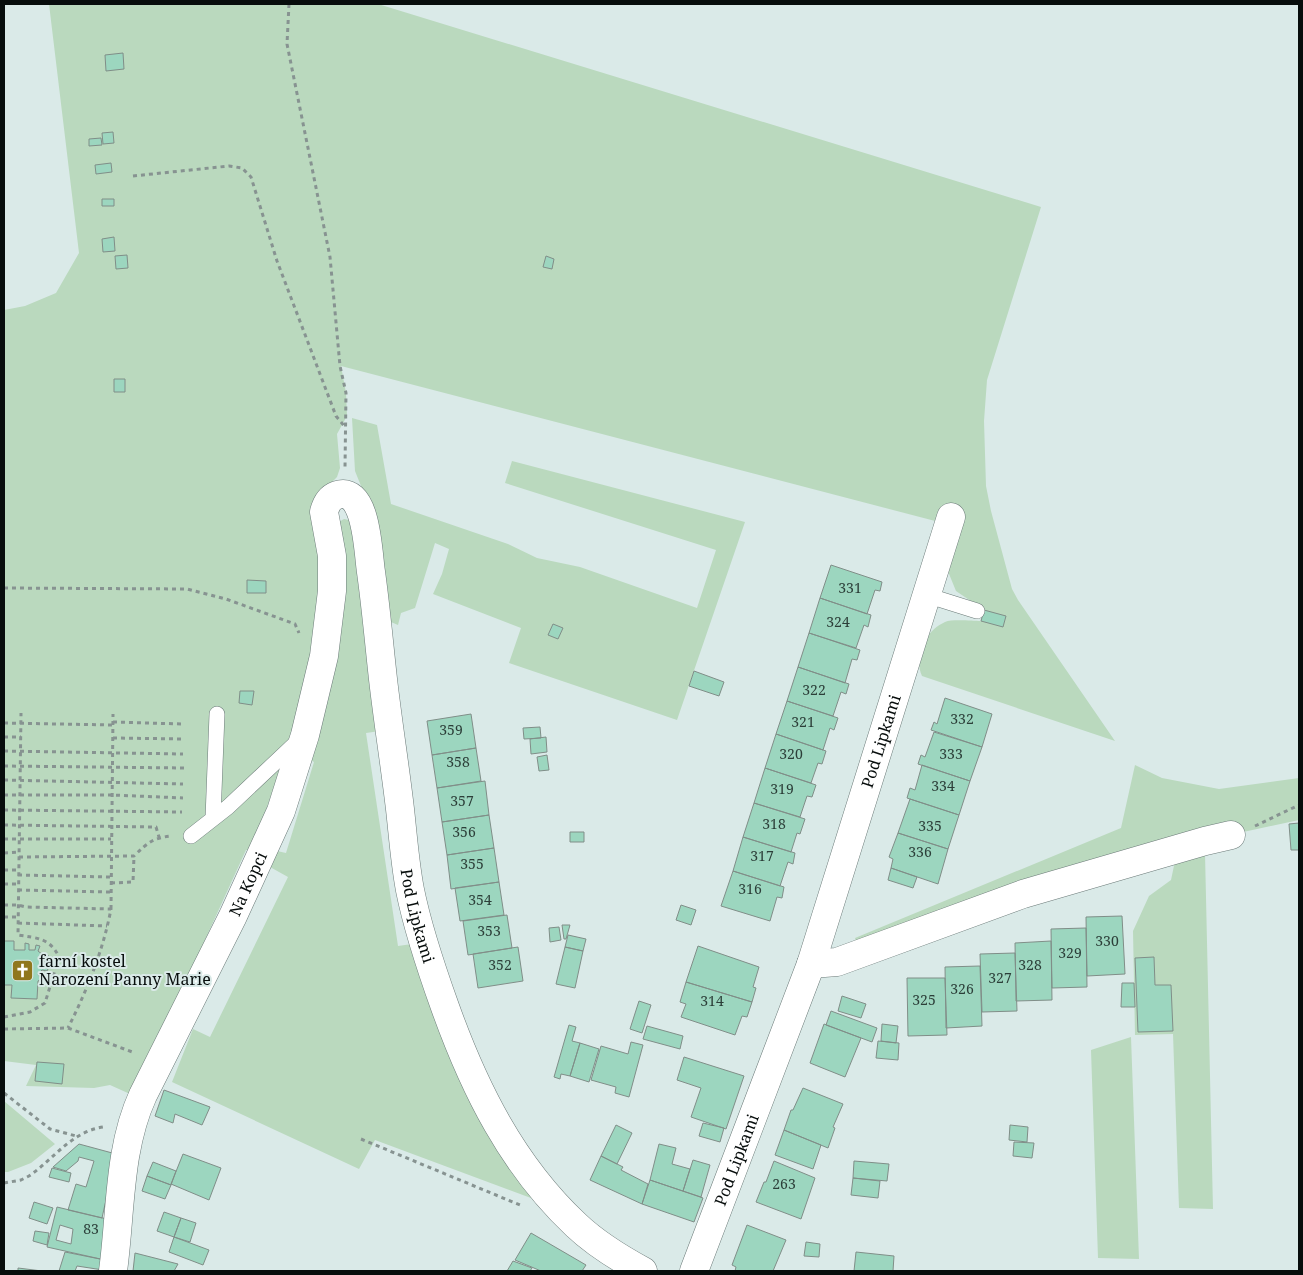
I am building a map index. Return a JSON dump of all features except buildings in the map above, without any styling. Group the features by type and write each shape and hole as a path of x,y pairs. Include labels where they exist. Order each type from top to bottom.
{"street":[{"name":"Na Kopci","path":"113,1271 122,1182 131,1126 159,1062 233,916 282,811 305,735 324,656 332,591 332,556 324,512 332,497 344,494"},
{"name":"Pod Lipkami","path":"344,494 348,494 355,500 363,519 375,601 410,890 424,950 461,1051 482,1098 511,1145 553,1202 577,1227 610,1252 643,1271"},
{"name":"Pod Lipkami","path":"694,1271 810,964 951,517"},
{"path":"810,964 837,962 1024,894 1231,835"}],"lane":[{"path":"926,595 977,611"},
{"path":"213,818 217,714"},
{"path":"191,836 228,807 305,735"}],"path":[{"path":"288,4 287,44 330,257 340,366 346,393 344,494"},
{"path":"133,176 229,166 242,168 251,177 277,261 336,416 346,427"},
{"path":"4,588 188,589 226,599 295,624 303,641"},
{"path":"4,1017 30,1012 45,1004 59,957 54,946 38,938 18,935 21,713"},
{"path":"68,1028 87,990 111,909 113,714"},
{"path":"4,723 182,724"},
{"path":"4,737 21,737"},
{"path":"113,738 184,739"},
{"path":"4,751 182,754"},
{"path":"4,766 184,768"},
{"path":"4,780 182,784"},
{"path":"4,795 112,795 183,798"},
{"path":"1231,835 1262,823 1299,805"},
{"path":"4,810 182,812"},
{"path":"4,824 156,827 159,837"},
{"path":"112,883 133,882 134,856 148,842 159,837 191,836"},
{"path":"4,839 112,839"},
{"path":"4,853 134,856"},
{"path":"4,870 112,877"},
{"path":"4,884 18,884"},
{"path":"18,890 112,892"},
{"path":"4,905 111,909"},
{"path":"4,917 18,917"},
{"path":"18,923 107,926"},
{"path":"4,1030 68,1028 159,1062"},
{"path":"4,1093 50,1129 77,1136"},
{"path":"4,1182 21,1180 29,1176 77,1136 88,1130 131,1126"},
{"path":"361,1139 521,1206 553,1202"}],"green space":[{"path":"49,4 378,4 1041,207 987,380 984,421 986,486 1012,589 1115,741 922,676 919,660 920,652 932,631 948,621 981,621 984,610 956,591 947,569 939,522 341,366 346,393 347,416 337,434 340,468 337,477 324,490 324,545 317,658 253,849 246,850 184,986 130,1094 110,1085 94,1088 26,1086 36,1065 4,1061 4,310 25,306 56,293 79,253"},
{"path":"352,418 377,425 391,504 508,544 537,558 580,567 697,608 716,550 505,483 512,461 745,522 677,720 509,663 521,628 433,594 442,574 449,549 435,543 415,608 401,613 398,625 391,622 367,501 355,471"},
{"path":"344,519 354,521 380,731 366,733 398,946 412,944 534,1194 531,1198 375,1140 359,1169 172,1082 193,1029 210,1037 288,877 270,867 277,851 286,853 314,762 307,758 337,523"},
{"path":"1135,765 1162,778 1219,789 1299,778 1299,820 1234,834 857,944 855,938 1121,828"},
{"path":"1205,853 1213,1209 1179,1208 1173,1034 1135,1035 1133,931 1149,896 1171,880 1175,861"},
{"path":"1131,1037 1139,1259 1098,1258 1091,1050"},
{"path":"4,1101 55,1144 31,1163 8,1172 4,1172"}],"place":[{"name":"farní kostel Narození Panny Marie","path":"23,970"}]}
